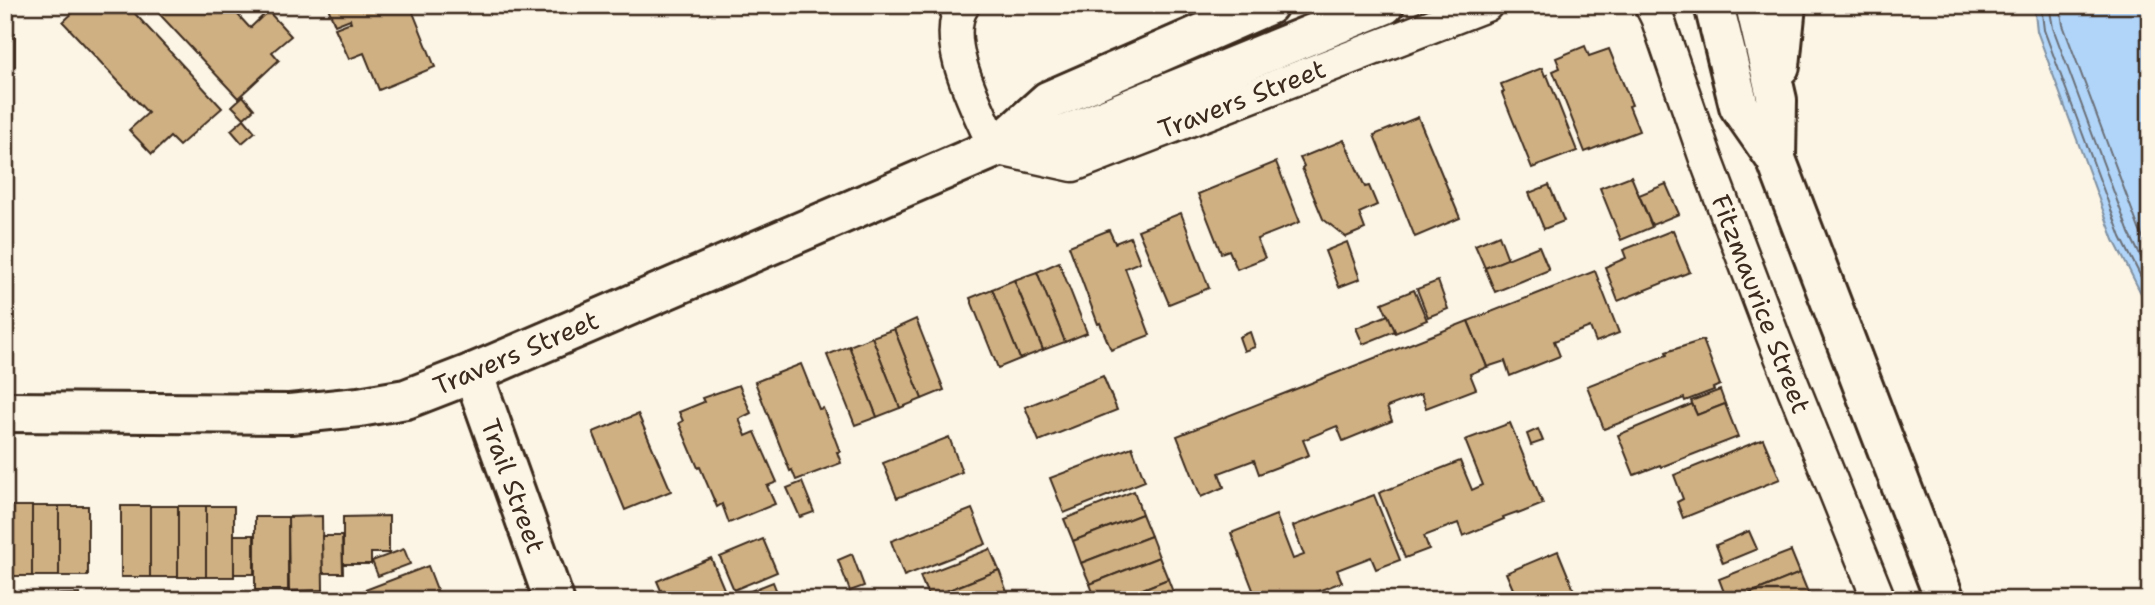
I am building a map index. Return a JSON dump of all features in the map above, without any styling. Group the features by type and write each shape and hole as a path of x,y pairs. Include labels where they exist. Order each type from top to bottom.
{"main road":[{"name":"Travers Street","path":"995,148 1048,101 1268,5"},
{"name":"Travers Street","path":"5,412 289,414 406,399 473,373 995,148 1064,135 1384,5"},
{"path":"1714,5 1739,106 1776,159 1945,600"},
{"path":"1755,5 1777,100"},
{"path":"1776,159 1777,100 1786,5"},
{"name":"Trail Street","path":"473,373 554,600"}],"street":[{"path":"963,5 955,24 960,64 995,148"},
{"name":"Travers Street","path":"995,148 1073,165 1486,5"},
{"name":"Fitzmaurice Street","path":"1651,5 1776,344 1879,600"}],"water":[{"path":"2034,5 2150,5 2150,311 2114,240 2037,31"}],"building":[{"path":"81,5 127,5 222,108 179,146 170,137 152,154 129,130 148,113 63,22"},
{"path":"151,5 229,5 250,28 268,11 291,36 272,52 279,60 238,98"},
{"path":"327,5 410,5 435,67 379,90 364,53 349,59 335,28 351,22 350,19 335,25"},
{"path":"5,37 15,37 15,66 5,66"},
{"path":"1585,46 1589,56 1609,49 1632,105 1629,106 1639,131 1585,152 1553,71 1560,68 1556,58"},
{"path":"1542,68 1577,151 1532,168 1502,93 1501,84"},
{"path":"243,96 254,109 244,118 232,106"},
{"path":"1418,117 1460,218 1415,237 1374,135"},
{"path":"244,119 255,132 242,143 231,130"},
{"path":"1344,140 1365,187 1369,186 1377,205 1359,213 1365,229 1346,237 1323,219 1300,158"},
{"path":"1276,162 1300,222 1257,239 1265,258 1237,269 1229,250 1221,253 1198,194"},
{"path":"1631,176 1652,227 1621,240 1600,188"},
{"path":"1666,184 1679,214 1652,225 1639,195"},
{"path":"1549,185 1564,221 1544,229 1529,193"},
{"path":"1181,213 1209,288 1169,304 1138,230"},
{"path":"1109,230 1115,243 1130,237 1140,262 1125,268 1150,335 1111,350 1100,323 1098,324 1069,246"},
{"path":"1673,230 1690,272 1618,301 1605,267 1626,258 1623,250"},
{"path":"1499,235 1508,259 1485,268 1475,245"},
{"path":"1347,242 1360,279 1339,287 1325,251"},
{"path":"1539,246 1549,270 1495,292 1485,268"},
{"path":"1059,262 1087,333 1065,342 1037,272"},
{"path":"1595,271 1619,333 1596,342 1590,327 1554,341 1560,356 1510,376 1505,361 1487,367 1468,321"},
{"path":"1037,272 1065,342 1043,350 1014,280"},
{"path":"1014,280 1043,350 1020,359 992,289"},
{"path":"1438,281 1448,309 1428,317 1417,289"},
{"path":"992,289 1020,359 998,368 970,298"},
{"path":"1414,290 1427,320 1395,333 1382,303"},
{"path":"1388,315 1395,331 1363,344 1356,328"},
{"path":"916,319 944,390 922,399 894,329"},
{"path":"1468,321 1487,367 1470,374 1476,389 1426,408 1421,394 1387,407 1392,421 1343,441 1337,426 1303,440 1309,455 1259,474 1254,460 1219,473 1224,487 1201,497 1177,436"},
{"path":"894,329 922,399 900,408 872,337"},
{"path":"1250,332 1255,347 1244,351 1239,337"},
{"path":"872,337 900,408 877,417 849,346"},
{"path":"1703,340 1720,385 1685,401 1684,398 1604,429 1587,386 1667,355 1666,352"},
{"path":"849,346 877,417 855,425 827,355"},
{"path":"801,364 819,409 823,408 840,452 837,452 841,463 796,480 755,382"},
{"path":"1103,376 1117,410 1039,441 1025,407"},
{"path":"739,385 751,413 739,419 746,436 755,432 777,482 767,486 775,504 729,523 722,504 717,507 700,467 698,468 679,423 683,421 679,412 704,402 702,398"},
{"path":"1720,390 1725,404 1697,415 1691,401"},
{"path":"1692,404 1697,415 1725,404 1738,437 1634,475 1618,435"},
{"path":"638,414 671,491 625,510 593,432"},
{"path":"1510,423 1543,504 1503,517 1504,519 1463,536 1458,523 1424,536 1429,549 1405,558 1379,493 1460,461 1472,490 1483,485 1465,440"},
{"path":"1538,429 1543,441 1531,445 1527,434"},
{"path":"949,437 962,472 897,498 883,463"},
{"path":"1763,439 1780,479 1683,518 1677,502 1683,499 1674,475"},
{"path":"1132,447 1145,481 1064,513 1050,478"},
{"path":"802,482 814,512 800,517 787,488"},
{"path":"1134,491 1142,514 1073,541 1064,519"},
{"path":"1374,495 1400,560 1376,569 1371,557 1337,570 1342,582 1300,598 1257,600 1231,533 1276,515 1293,559 1304,555 1293,526"},
{"path":"5,506 32,506 32,576 5,576"},
{"path":"32,506 59,506 59,576 32,576"},
{"path":"59,506 88,506 88,576 59,576"},
{"path":"121,506 150,506 150,577 121,577"},
{"path":"150,506 178,506 178,577 150,577"},
{"path":"178,506 206,506 206,577 178,577"},
{"path":"206,506 234,506 234,577 206,577"},
{"path":"972,509 986,544 904,576 891,541"},
{"path":"1142,514 1151,536 1081,563 1073,541"},
{"path":"322,516 323,590 289,591 288,517"},
{"path":"389,516 389,553 371,553 371,564 343,564 343,517"},
{"path":"255,517 288,517 288,590 255,590"},
{"path":"1749,531 1757,549 1723,563 1716,545"},
{"path":"234,535 254,535 254,574 234,574"},
{"path":"322,536 342,536 343,573 323,573"},
{"path":"1151,536 1159,557 1090,584 1081,563"},
{"path":"763,539 777,572 734,590 720,557"},
{"path":"404,549 410,564 378,576 372,561"},
{"path":"990,549 999,570 929,598 920,576"},
{"path":"1558,551 1576,595 1564,600 1506,600 1516,596 1506,573"},
{"path":"1791,551 1800,573 1734,600 1727,600 1719,579"},
{"path":"852,554 864,586 850,591 838,560"},
{"path":"1159,557 1168,579 1115,600 1096,600 1090,584"},
{"path":"711,558 727,596 718,600 665,600 657,581"},
{"path":"428,566 441,600 339,600"},
{"path":"999,570 1007,592 988,600 929,600 929,598"},
{"path":"1800,573 1809,595 1797,600 1734,600"},
{"path":"1168,579 1176,600 1115,600"},
{"path":"773,582 780,600 728,600"},
{"path":"225,593 225,600 186,600 186,594"},
{"path":"80,594 80,600 40,600 40,595"},
{"path":"129,594 169,594 169,600 129,600"}]}
